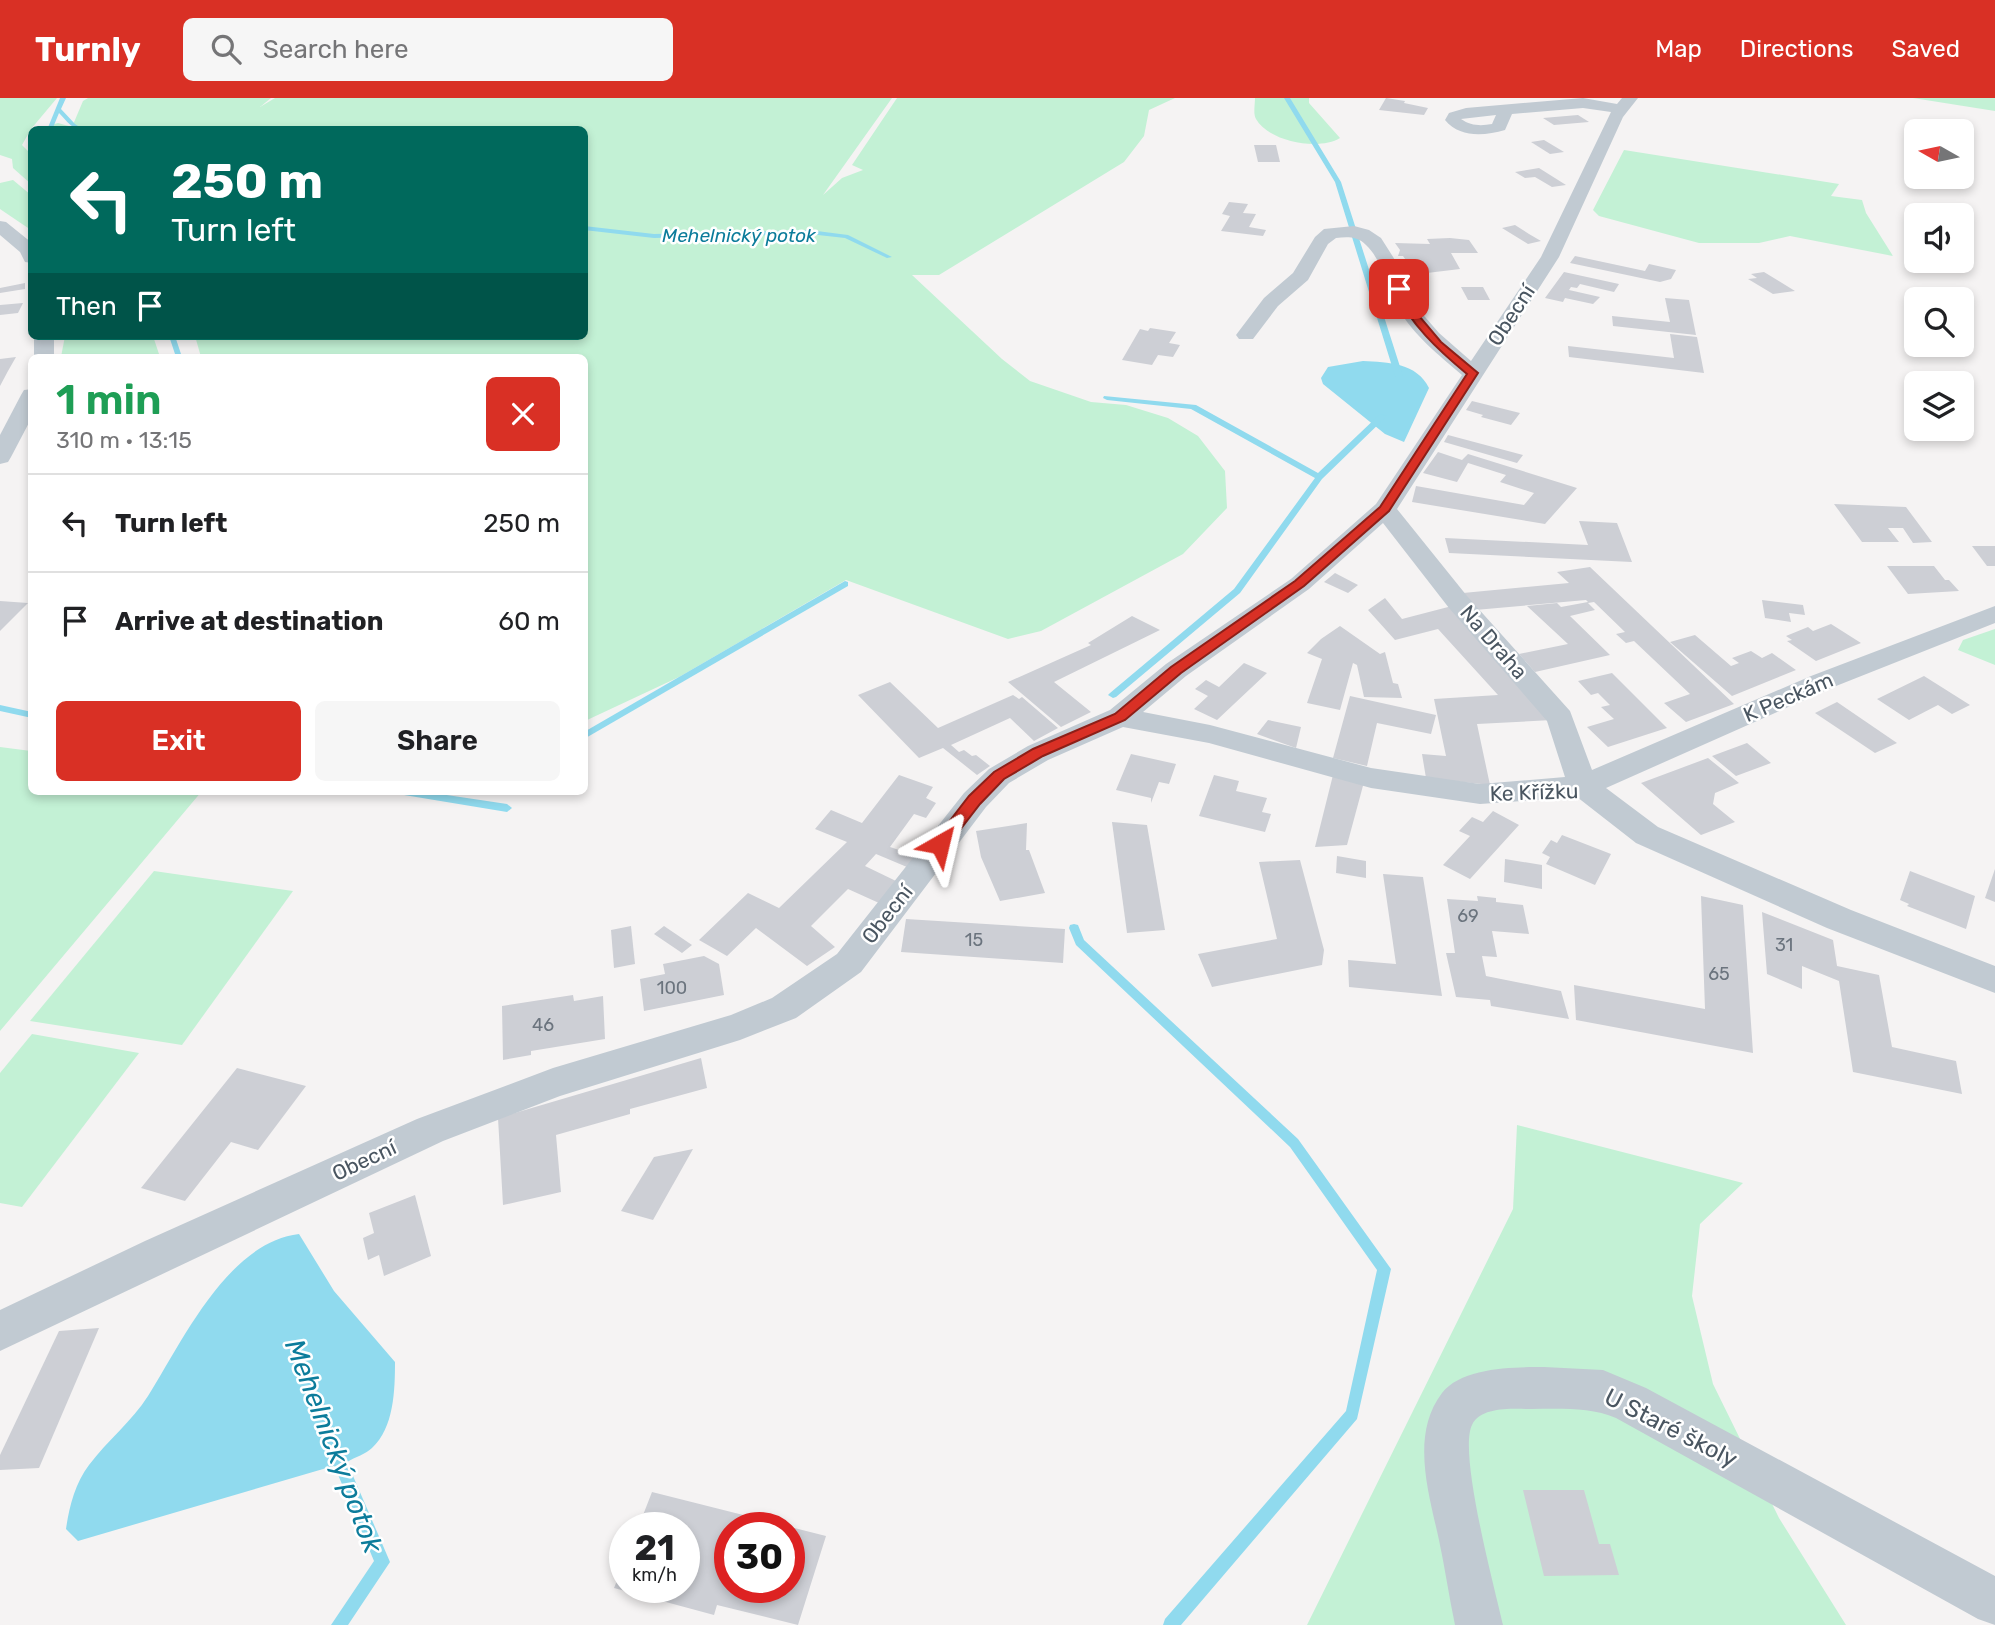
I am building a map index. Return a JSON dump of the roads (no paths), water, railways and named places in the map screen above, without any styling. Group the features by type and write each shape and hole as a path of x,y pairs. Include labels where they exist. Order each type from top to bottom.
{"street":[{"name":"Obecní","path":"0,1331 159,1254 430,1130 553,1083 740,1026 784,1008 849,963 975,800 999,776 1038,753 1120,717 1176,670 1300,584 1385,509 1550,257 1583,184 1626,103 1583,103 1505,112"},
{"path":"0,226 28,249"},
{"path":"1246,335 1271,302 1301,276 1321,241 1330,233 1354,233 1367,236 1376,245 1410,311 1438,344 1473,373"},
{"path":"0,457 28,403"},
{"name":"Na Draha","path":"1385,509 1458,602 1560,719 1583,786"},
{"name":"K Peckám","path":"1583,786 1821,682 1995,614"},
{"name":"Ke Křížku","path":"1120,717 1210,734 1384,780 1480,794 1583,786 1647,835 1839,919 1995,980"},
{"name":"U Staré školy","path":"1479,1625 1447,1471 1447,1437 1453,1413 1468,1398 1489,1390 1603,1391 1631,1403 1995,1602"}],"water":[{"path":"1363,361 1392,363 1409,369 1417,373 1429,388 1404,442 1385,434 1323,384 1321,378 1328,367"},
{"path":"299,1234 334,1291 395,1362 392,1408 379,1440 370,1450 347,1462 78,1541 66,1529 73,1496 89,1465 142,1405 192,1323 229,1275 250,1255 274,1241"}],"waterway":[{"name":"Mehelnický potok","path":"58,109 63,98"},
{"path":"1287,98 1338,182 1399,376"},
{"path":"51,126 58,109"},
{"name":"Mehelnický potok","path":"58,109 75,126"},
{"name":"Mehelnický potok","path":"588,228 654,236 809,232 846,236 889,257"},
{"path":"173,340 178,354"},
{"path":"1107,398 1193,407 1319,477"},
{"path":"1319,477 1383,416"},
{"path":"1113,695 1237,591 1319,477"},
{"path":"588,734 845,584"},
{"path":"0,708 28,714"},
{"path":"424,795 507,808"},
{"path":"1074,928 1080,942 1294,1143 1384,1269 1352,1414 1171,1625"},
{"name":"Mehelnický potok","path":"336,1453 382,1562 339,1625"}]}
